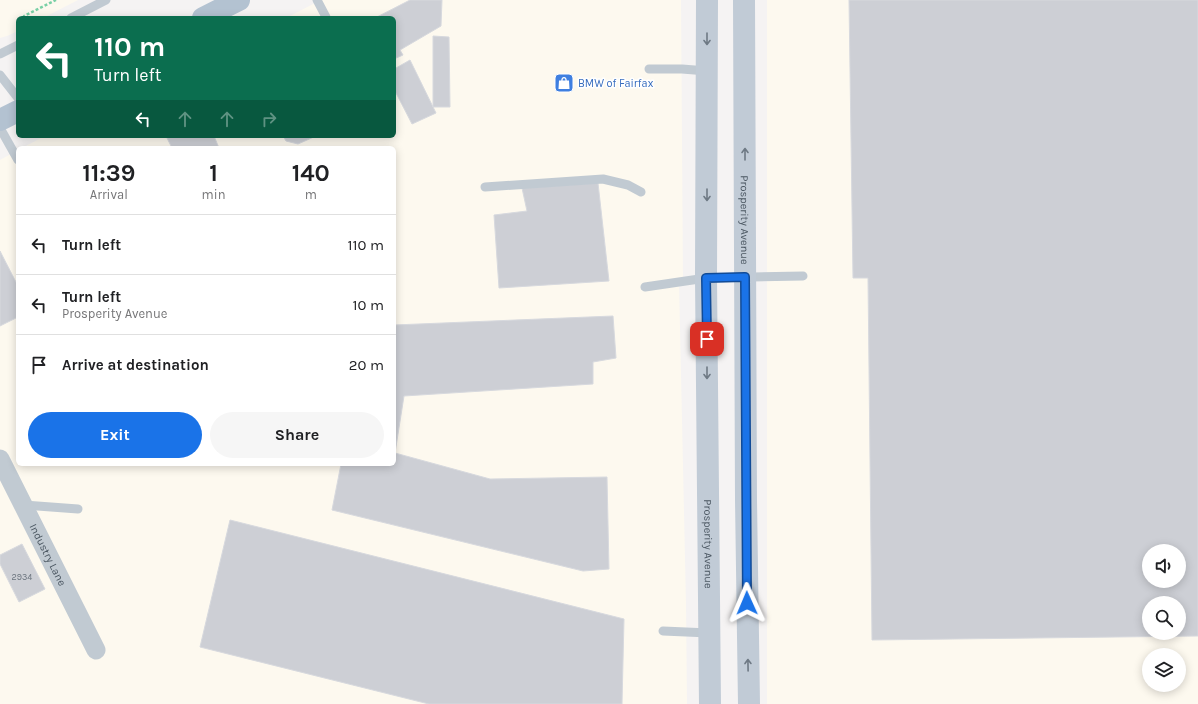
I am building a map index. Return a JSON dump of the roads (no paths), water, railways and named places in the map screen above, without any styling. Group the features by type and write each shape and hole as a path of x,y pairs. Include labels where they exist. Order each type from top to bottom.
{"main road":[{"path":"210,16 238,0"},
{"name":"Prosperity Avenue","path":"707,0 706,278 710,704"},
{"name":"Prosperity Avenue","path":"744,0 749,704"},
{"path":"0,120 16,113"}],"street":[{"name":"Industry Lane","path":"0,459 96,650"}],"lane":[{"path":"74,16 106,0"},
{"path":"317,0 325,16"},
{"path":"0,54 16,46"},
{"path":"649,70 682,69 707,71"},
{"path":"0,76 16,96"},
{"path":"0,128 16,156"},
{"path":"485,187 603,179 628,185 641,192"},
{"path":"646,287 706,278 803,276"},
{"path":"24,505 78,509"},
{"path":"663,631 709,633"}],"place":[{"name":"BMW of Fairfax","path":"564,83"}]}
